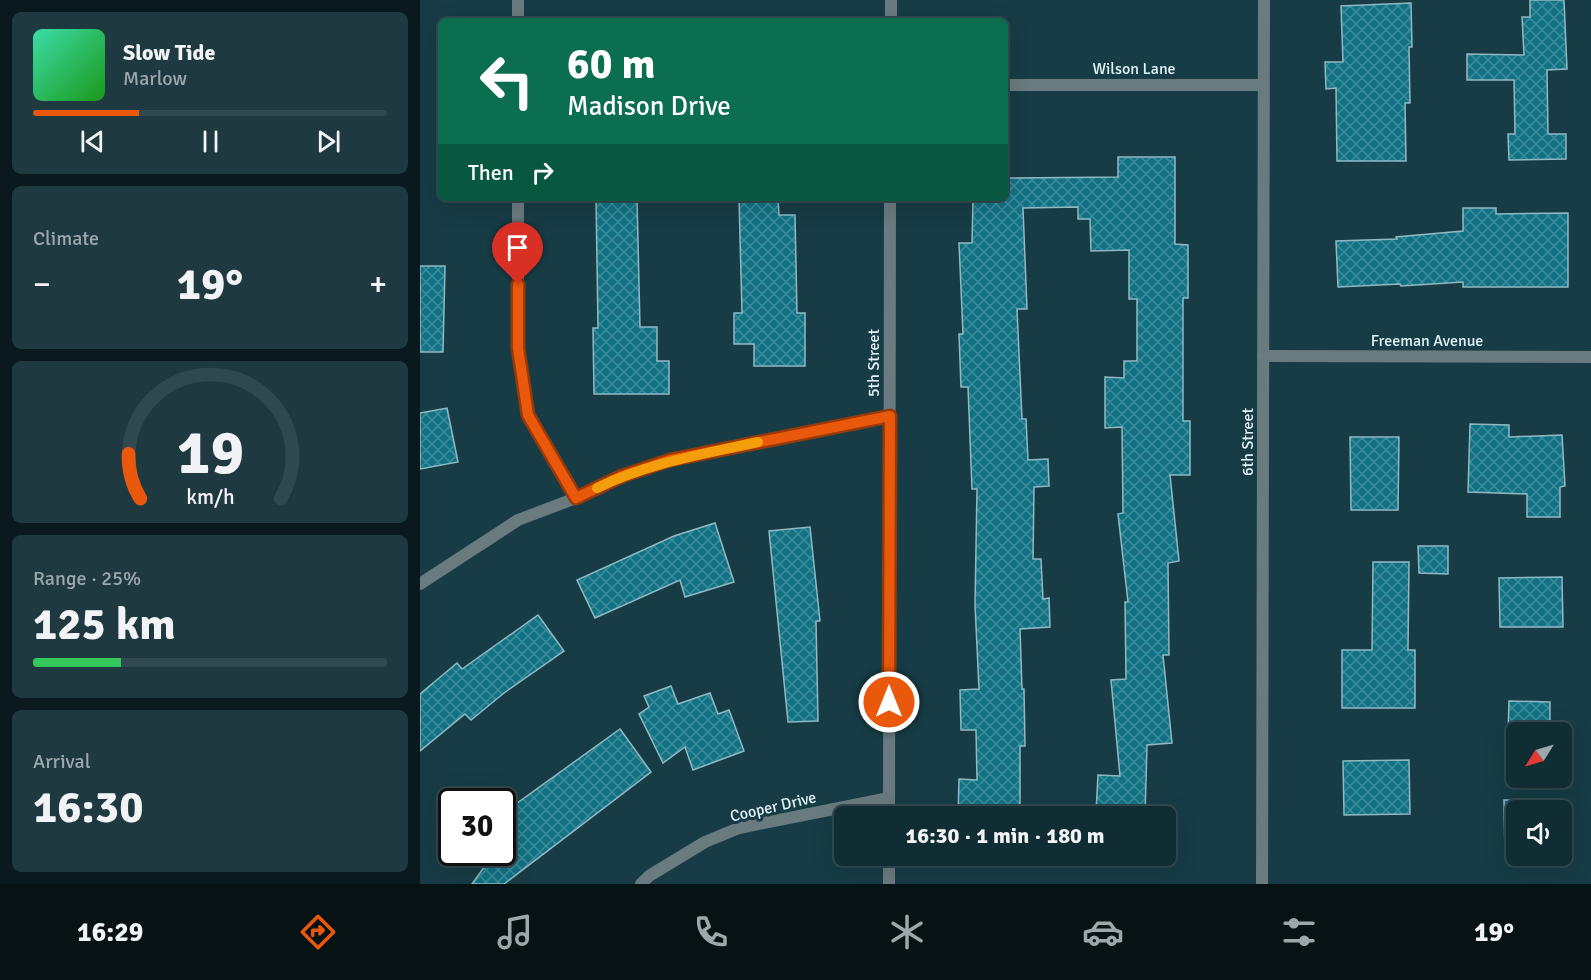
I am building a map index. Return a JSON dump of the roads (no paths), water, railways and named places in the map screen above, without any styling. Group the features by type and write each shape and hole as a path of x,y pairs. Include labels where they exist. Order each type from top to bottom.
{"street":[{"path":"518,0 518,18"},
{"path":"891,0 891,18"},
{"name":"6th Street","path":"1262,884 1264,0"},
{"name":"Wilson Lane","path":"1008,85 1263,85"},
{"path":"518,201 518,348 528,415 576,498"},
{"name":"5th Street","path":"889,806 890,201"},
{"name":"Freeman Avenue","path":"1263,356 1591,357"},
{"path":"420,584 518,520 576,498 622,476 670,460 890,416"},
{"name":"Cooper Drive","path":"641,884 649,876 705,842 739,828 889,798"},
{"path":"889,866 889,884"}]}
